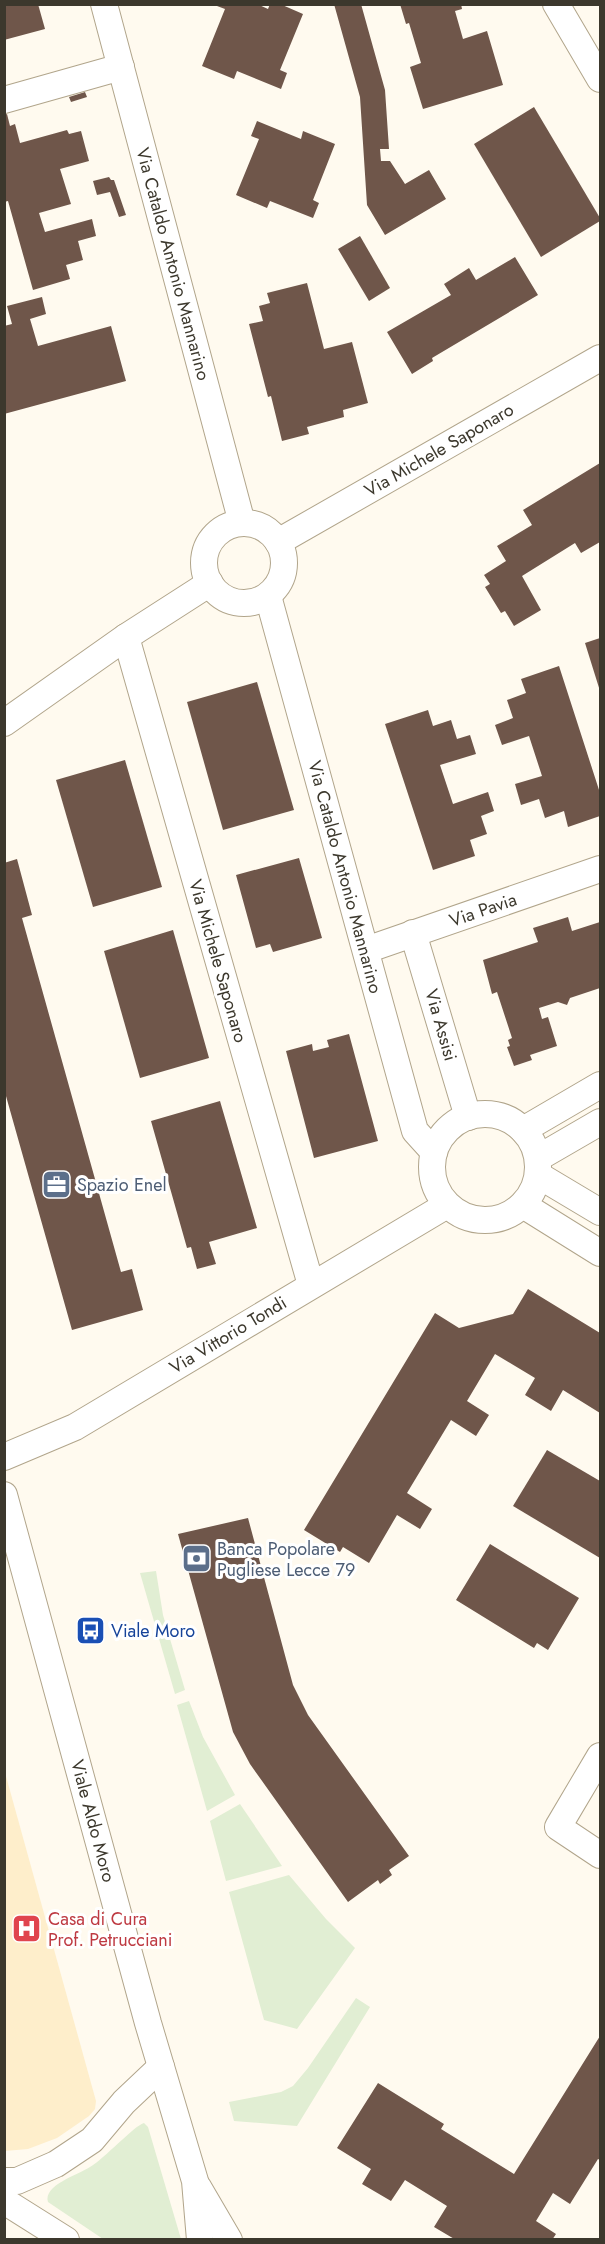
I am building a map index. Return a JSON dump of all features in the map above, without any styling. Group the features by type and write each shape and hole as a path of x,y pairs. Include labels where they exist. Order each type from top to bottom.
{"street":[{"name":"Via Cataldo Antonio Mannarino","path":"104,4 242,523"},
{"path":"556,4 600,79"},
{"path":"4,100 121,67"},
{"name":"Via Michele Saponaro","path":"278,542 600,358"},
{"path":"242,523 256,525 269,532 278,542 284,556 284,571 279,585 268,596 253,603 236,603 220,596 210,583 204,568 206,551 214,537 226,527 242,523"},
{"path":"4,723 126,637 210,583"},
{"name":"Via Cataldo Antonio Mannarino","path":"268,596 415,1131 434,1152"},
{"name":"Via Michele Saponaro","path":"126,637 311,1285"},
{"name":"Via Pavia","path":"366,950 600,869"},
{"name":"Via Assisi","path":"414,933 468,1117"},
{"path":"523,1130 600,1085"},
{"path":"497,1115 523,1130 532,1143 538,1167 533,1191 523,1205 499,1219 471,1219 447,1205 433,1180 434,1152 446,1130 468,1117 497,1115"},
{"path":"538,1167 600,1122"},
{"path":"538,1167 600,1212"},
{"name":"Via Vittorio Tondi","path":"4,1457 75,1427 447,1205"},
{"path":"523,1205 600,1253"},
{"name":"Viale Aldo Moro","path":"4,1495 161,2067 195,2181 200,2240"},
{"path":"598,1765 558,1827 600,1855"},
{"path":"4,2181 17,2181 56,2164 92,2140 124,2102 161,2067"},
{"name":"Viale Aldo Moro","path":"195,2181 229,2240"},
{"path":"4,2201 66,2240"}],"shaded area":[{"name":"Casa di Cura Prof. Petrucciani","path":"4,1769 96,2101 95,2109 89,2116 57,2138 28,2149 5,2151"}],"green space":[{"path":"156,1571 163,1615 185,1690 175,1694 140,1573"},
{"path":"189,1701 203,1737 235,1795 207,1811 177,1705"},
{"path":"240,1804 282,1866 226,1881 210,1821"},
{"path":"289,1875 326,1919 355,1948 297,2029 264,2020 229,1892"},
{"path":"356,1998 370,2007 297,2126 234,2121 229,2102 281,2092 293,2086"},
{"path":"144,2123 148,2127 181,2239 103,2239 48,2202 51,2190 96,2163"}],"building":[{"path":"4,4 38,4 45,29 4,40"},
{"path":"218,4 257,4 268,9 270,4 280,4 303,14 280,70 287,73 281,89 237,71 234,79 202,66 225,9 217,6"},
{"path":"334,4 361,4 385,90 389,149 380,149 381,161 390,161 405,184 429,170 446,199 385,235 367,205 360,97"},
{"path":"400,4 461,4 462,9 455,11 463,39 487,31 503,85 423,109 410,67 421,63 409,23 406,24"},
{"path":"85,92 87,97 71,102 69,97"},
{"path":"534,107 600,218 600,221 541,257 474,144"},
{"path":"7,114 10,126 15,124 20,143 67,130 69,134 81,131 89,161 60,169 71,204 39,213 45,232 92,219 96,236 78,241 83,260 66,265 70,279 33,290 8,201 4,202 4,115"},
{"path":"257,121 301,139 303,131 335,144 313,200 319,203 313,218 270,201 267,208 236,195 259,139 251,136"},
{"path":"109,177 114,180 126,215 119,217 110,192 97,195 93,181"},
{"path":"360,236 390,288 369,301 338,249"},
{"path":"515,257 538,295 432,358 433,361 412,374 387,332 451,295 444,284 469,268 476,280"},
{"path":"307,283 324,349 352,342 368,403 343,410 344,417 307,427 309,434 282,441 249,324 263,321 259,306 270,303 267,293"},
{"path":"42,297 46,314 30,319 38,346 111,326 126,381 4,414 4,326 12,324 7,306"},
{"path":"600,463 600,542 581,553 575,543 522,576 541,610 514,626 505,611 501,613 485,587 490,584 484,575 506,561 497,546 532,525 523,510"},
{"path":"600,638 600,691 585,643"},
{"path":"559,666 600,793 600,816 568,827 564,811 545,818 539,799 521,805 515,784 542,776 529,736 502,745 495,725 513,718 507,700 526,693 521,679"},
{"path":"257,682 294,810 223,830 187,702"},
{"path":"428,710 433,726 451,720 457,739 470,735 476,754 440,765 453,804 488,792 494,811 481,816 487,834 470,840 475,856 433,870 385,724"},
{"path":"125,760 162,887 93,907 56,780"},
{"path":"299,858 322,938 273,952 270,944 256,948 236,875"},
{"path":"17,859 32,915 22,918 121,1272 132,1269 143,1310 72,1330 4,1089 4,863"},
{"path":"568,917 572,931 600,922 600,988 570,998 567,1005 558,1002 539,1008 542,1019 548,1017 557,1046 530,1055 532,1060 514,1066 507,1047 510,1046 508,1040 512,1038 497,992 492,994 483,960 538,942 533,928"},
{"path":"173,930 209,1058 140,1078 104,951"},
{"path":"349,1034 378,1141 314,1158 286,1051 312,1044 313,1051 329,1047 327,1040"},
{"path":"220,1101 257,1228 209,1242 216,1264 197,1269 191,1247 187,1248 151,1121"},
{"path":"528,1289 600,1333 600,1413 563,1390 551,1411 525,1395 535,1378 495,1354 467,1401 489,1415 476,1436 451,1420 407,1493 432,1509 420,1529 397,1515 369,1563 343,1547 340,1552 304,1530 435,1313 459,1328 513,1314"},
{"path":"547,1450 600,1481 600,1558 513,1506"},
{"path":"248,1518 293,1685 308,1715 409,1856 389,1870 392,1875 380,1884 378,1880 348,1902 250,1764 233,1732 178,1534"},
{"path":"490,1544 579,1598 548,1650 537,1643 534,1648 456,1600"},
{"path":"600,2036 600,2160 598,2159 570,2204 553,2193 536,2221 556,2234 552,2240 456,2240 434,2227 447,2206 405,2180 391,2201 362,2184 371,2169 337,2148 378,2083 444,2124 441,2129 514,2174"}],"place":[{"name":"Spazio Enel","path":"56,1185"},
{"name":"Banca Popolare Pugliese Lecce 79","path":"196,1559"},
{"name":"Viale Moro","path":"90,1631"},
{"name":"Casa di Cura Prof. Petrucciani","path":"27,1929"}]}
